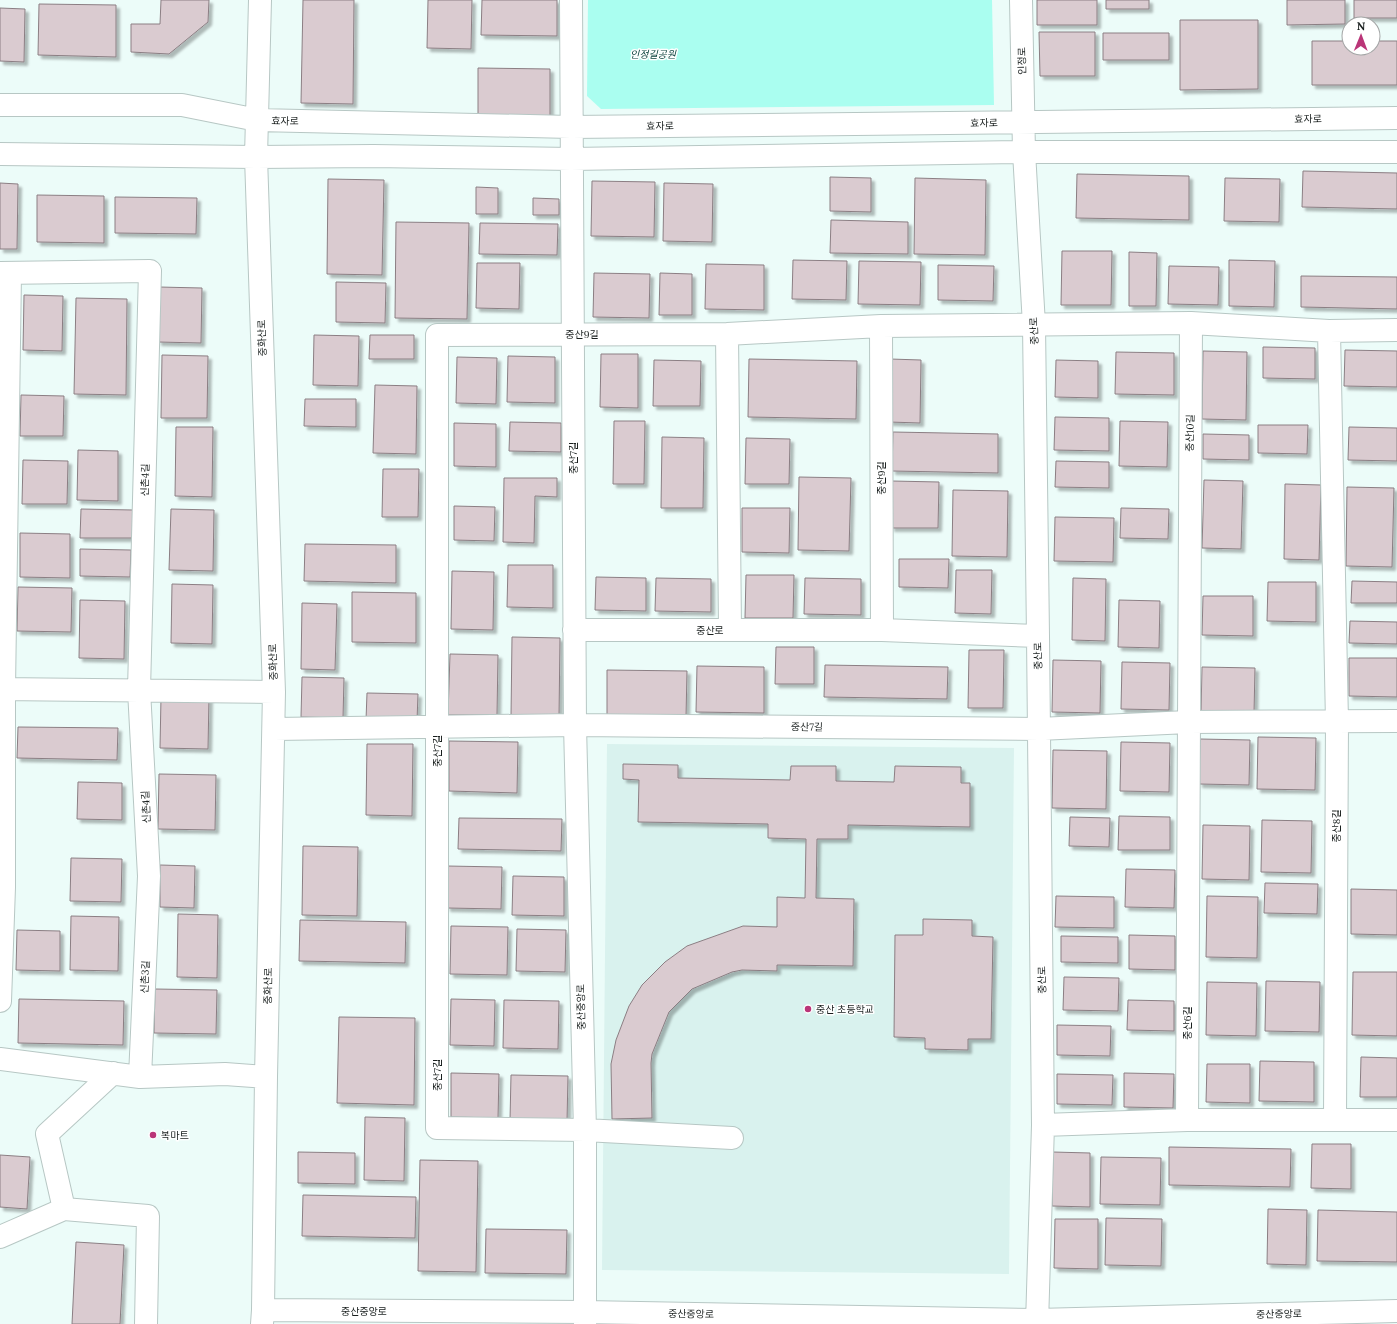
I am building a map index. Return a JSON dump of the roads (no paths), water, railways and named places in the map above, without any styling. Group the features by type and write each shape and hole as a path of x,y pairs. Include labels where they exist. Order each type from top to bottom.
{"street":[{"name":"중화산로","path":"260,0 256,157 274,692 262,1317"},
{"path":"571,0 571,159"},
{"name":"인정로","path":"1021,0 1024,123"},
{"name":"효자로","path":"0,105 182,105 257,120 571,127 1397,118"},
{"name":"중산로","path":"1024,123 1024,152 1034,325 1038,636 1043,1125 1037,1322"},
{"path":"0,154 256,157 373,156 571,159 1024,152 1397,152"},
{"name":"중산7길","path":"571,159 574,725"},
{"name":"신촌4길","path":"5,273 150,271 139,690 149,876"},
{"path":"0,1001 4,887 2,689 5,273"},
{"path":"1034,325 1191,323 1328,331 1397,330"},
{"name":"중산10길","path":"1188,722 1191,323"},
{"name":"중산9길","path":"437,335 727,334 881,326 1034,325"},
{"name":"중산9길","path":"881,326 882,630"},
{"name":"중산8길","path":"1328,331 1337,722 1335,1120"},
{"path":"727,334 730,630"},
{"name":"중산7길","path":"437,335 436,1128 584,1130 732,1138"},
{"name":"중산로","path":"574,630 882,630 1038,636"},
{"path":"2,689 274,692"},
{"path":"1039,729 1188,722 1397,721"},
{"name":"중산6길","path":"1187,1120 1188,722"},
{"name":"중산7길","path":"274,728 574,725 1039,729"},
{"name":"중산중앙로","path":"574,725 584,1130 585,1318"},
{"name":"신촌3길","path":"140,1077 149,876"},
{"path":"0,1059 140,1077 225,1074 266,1077"},
{"path":"64,1209 47,1134 113,1073"},
{"path":"1043,1125 1187,1120 1397,1120"},
{"path":"0,1236 64,1209 148,1216 146,1324"},
{"name":"중산중앙로","path":"262,1317 1037,1322 1397,1311"}],"place":[{"name":"중산 초등학교","path":"808,1009"},
{"name":"복마트","path":"153,1135"}],"park label":[{"name":"인정길공원","path":"653,54"}]}
